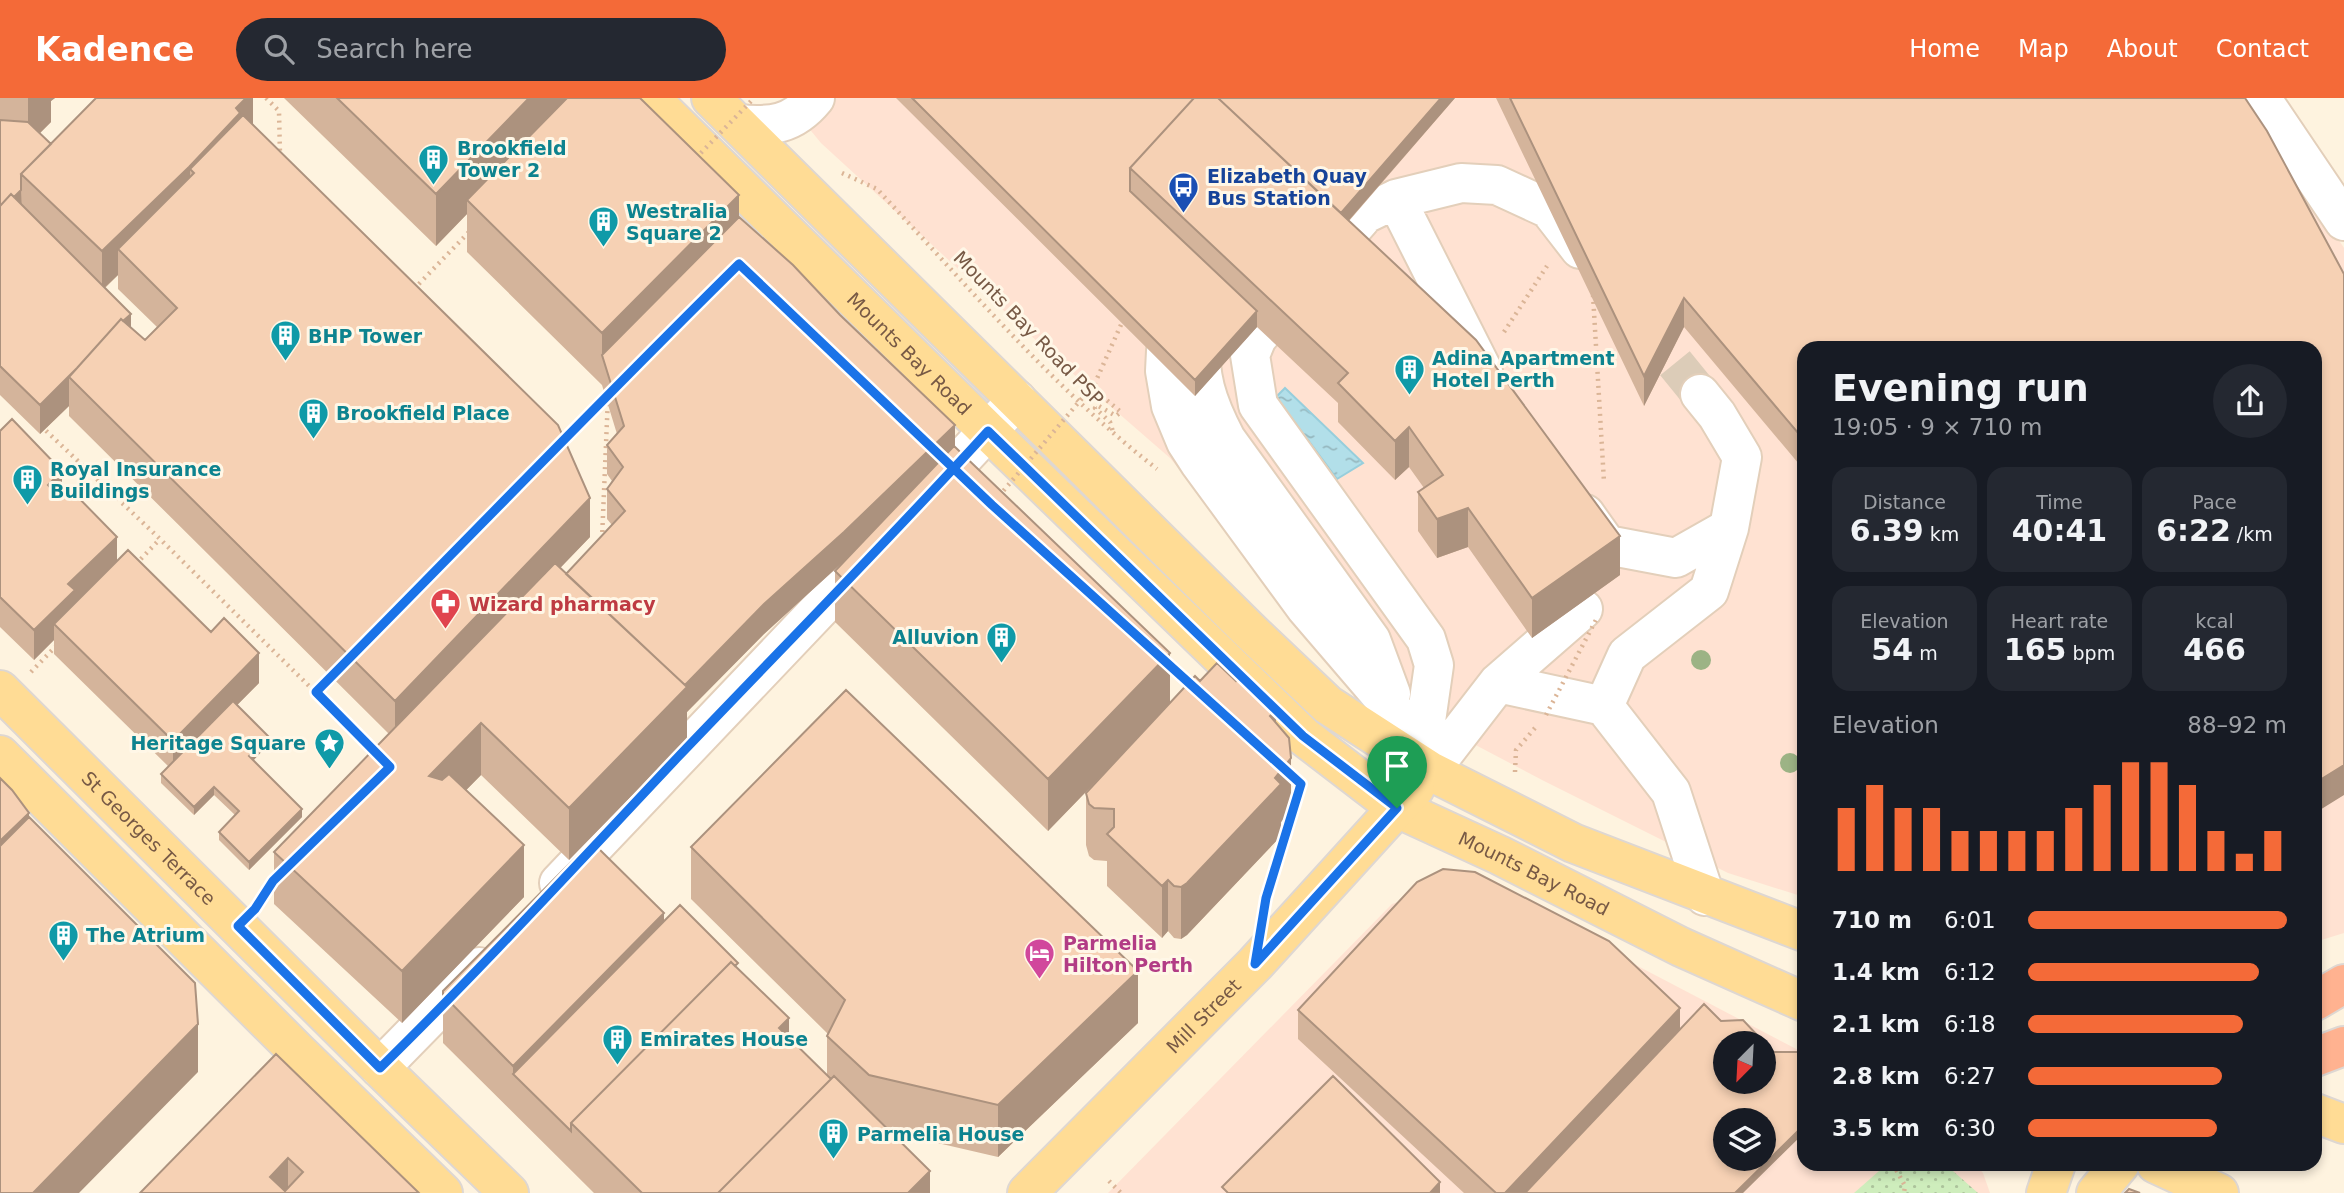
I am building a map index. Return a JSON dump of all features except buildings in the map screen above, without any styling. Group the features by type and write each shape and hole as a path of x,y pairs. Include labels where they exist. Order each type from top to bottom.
{"highway":[{"path":"2322,996 2344,984"},
{"path":"2322,1054 2344,1046"}],"main road":[{"name":"Mounts Bay Road","path":"650,98 1303,736 1397,808 1499,855 1681,947 1797,999"},
{"path":"711,98 746,111 1017,400 1328,705 1430,771 1573,843 1797,929"},
{"name":"St Georges Terrace","path":"13,684 238,926 509,1193"},
{"path":"0,755 284,1064 443,1193"},
{"name":"Mill Street","path":"1027,1193 1255,964 1430,771"},
{"path":"2322,1116 2344,1124"},
{"path":"2046,1193 2054,1171"},
{"path":"2096,1193 2114,1171"},
{"path":"2171,1171 2219,1193"}],"lane":[{"path":"746,111 773,126 797,116 815,98"},
{"path":"2261,98 2344,220"},
{"path":"1430,771 1425,728 1434,665 1426,639 1258,404 1250,355 1257,338 1365,214 1396,200 1461,183 1497,185 1549,209 1595,268"},
{"path":"1396,200 1481,368 1504,401"},
{"path":"1396,713 1383,668 1371,640 1226,439 1213,413 1199,369 1203,306 1166,351 1165,371 1177,423 1192,452 1227,504 1306,608 1396,713 1430,771"},
{"path":"1133,314 1166,351"},
{"path":"1604,706 1627,655 1709,591 1729,528 1742,457 1717,415 1700,394"},
{"path":"534,909 1017,400"},
{"path":"1568,490 1607,545 1676,558 1729,528"},
{"path":"1430,771 1498,683 1594,612"},
{"path":"1498,683 1604,706 1671,792 1705,896"},
{"path":"380,1068 506,939"}],"path":[{"path":"266,98 279,111 280,163"},
{"path":"696,158 746,111"},
{"name":"Mounts Bay Road PSP","path":"831,171 850,175 877,189 1073,397 1114,435 1164,475"},
{"path":"414,289 472,229"},
{"path":"1481,368 1568,233"},
{"path":"1595,268 1607,545"},
{"path":"992,505 1095,383 1133,314"},
{"path":"555,449 617,384"},
{"path":"1091,387 1121,412 1116,416 1097,405 1095,408 1110,422 1114,435"},
{"path":"602,543 608,393"},
{"path":"34,419 381,757"},
{"path":"131,569 160,539"},
{"path":"1515,776 1517,750 1546,715 1594,612"},
{"path":"13,684 64,639"},
{"path":"1157,654 1198,691"},
{"path":"316,692 344,663"},
{"path":"1255,964 1266,898 1301,784 1280,766"},
{"path":"238,926 255,909 273,881 283,872"},
{"path":"1897,1171 1905,1186 1904,1193"},
{"path":"1109,1181 1121,1193"}],"shaded area":[{"path":"784,98 2246,98 2344,248 2344,933 2322,940 2322,341 1797,341 1797,895 1728,873 1544,781 1352,680 1170,458 1063,365 821,143"},
{"path":"1422,894 1506,897 1762,1031 1713,1031 1713,1094 1776,1094 1776,1038 1797,1049 1797,1171 1981,1171 1990,1193 1108,1193 1392,904"}],"green space":[{"path":"1879,1171 1953,1171 1978,1193 1854,1193"}],"water":[{"path":"1285,388 1363,463 1337,479 1276,397"}],"tunnel":[{"path":"1639,319 1700,394"}],"place":[{"name":"Brookfield Tower 2","path":"434,186"},
{"name":"Elizabeth Quay Bus Station","path":"1184,214"},
{"name":"Westralia Square 2","path":"603,249"},
{"name":"BHP Tower","path":"285,363"},
{"name":"Adina Apartment Hotel Perth","path":"1409,396"},
{"name":"Brookfield Place","path":"313,440"},
{"name":"Royal Insurance Buildings","path":"27,507"},
{"name":"Wizard pharmacy","path":"446,631"},
{"name":"Alluvion","path":"1002,664"},
{"name":"Heritage Square","path":"329,770"},
{"name":"The Atrium","path":"63,962"},
{"name":"Parmelia Hilton Perth","path":"1040,981"},
{"name":"Emirates House","path":"617,1066"},
{"name":"Parmelia House","path":"834,1161"}],"route":[{"path":"1397,808 1255,964 1266,898 1301,784 992,505 923,439 739,264 608,393 316,692 390,767 273,881 255,909 238,926 380,1068 412,1038 896,529 966,455 988,431 1303,736 1397,808"}]}
